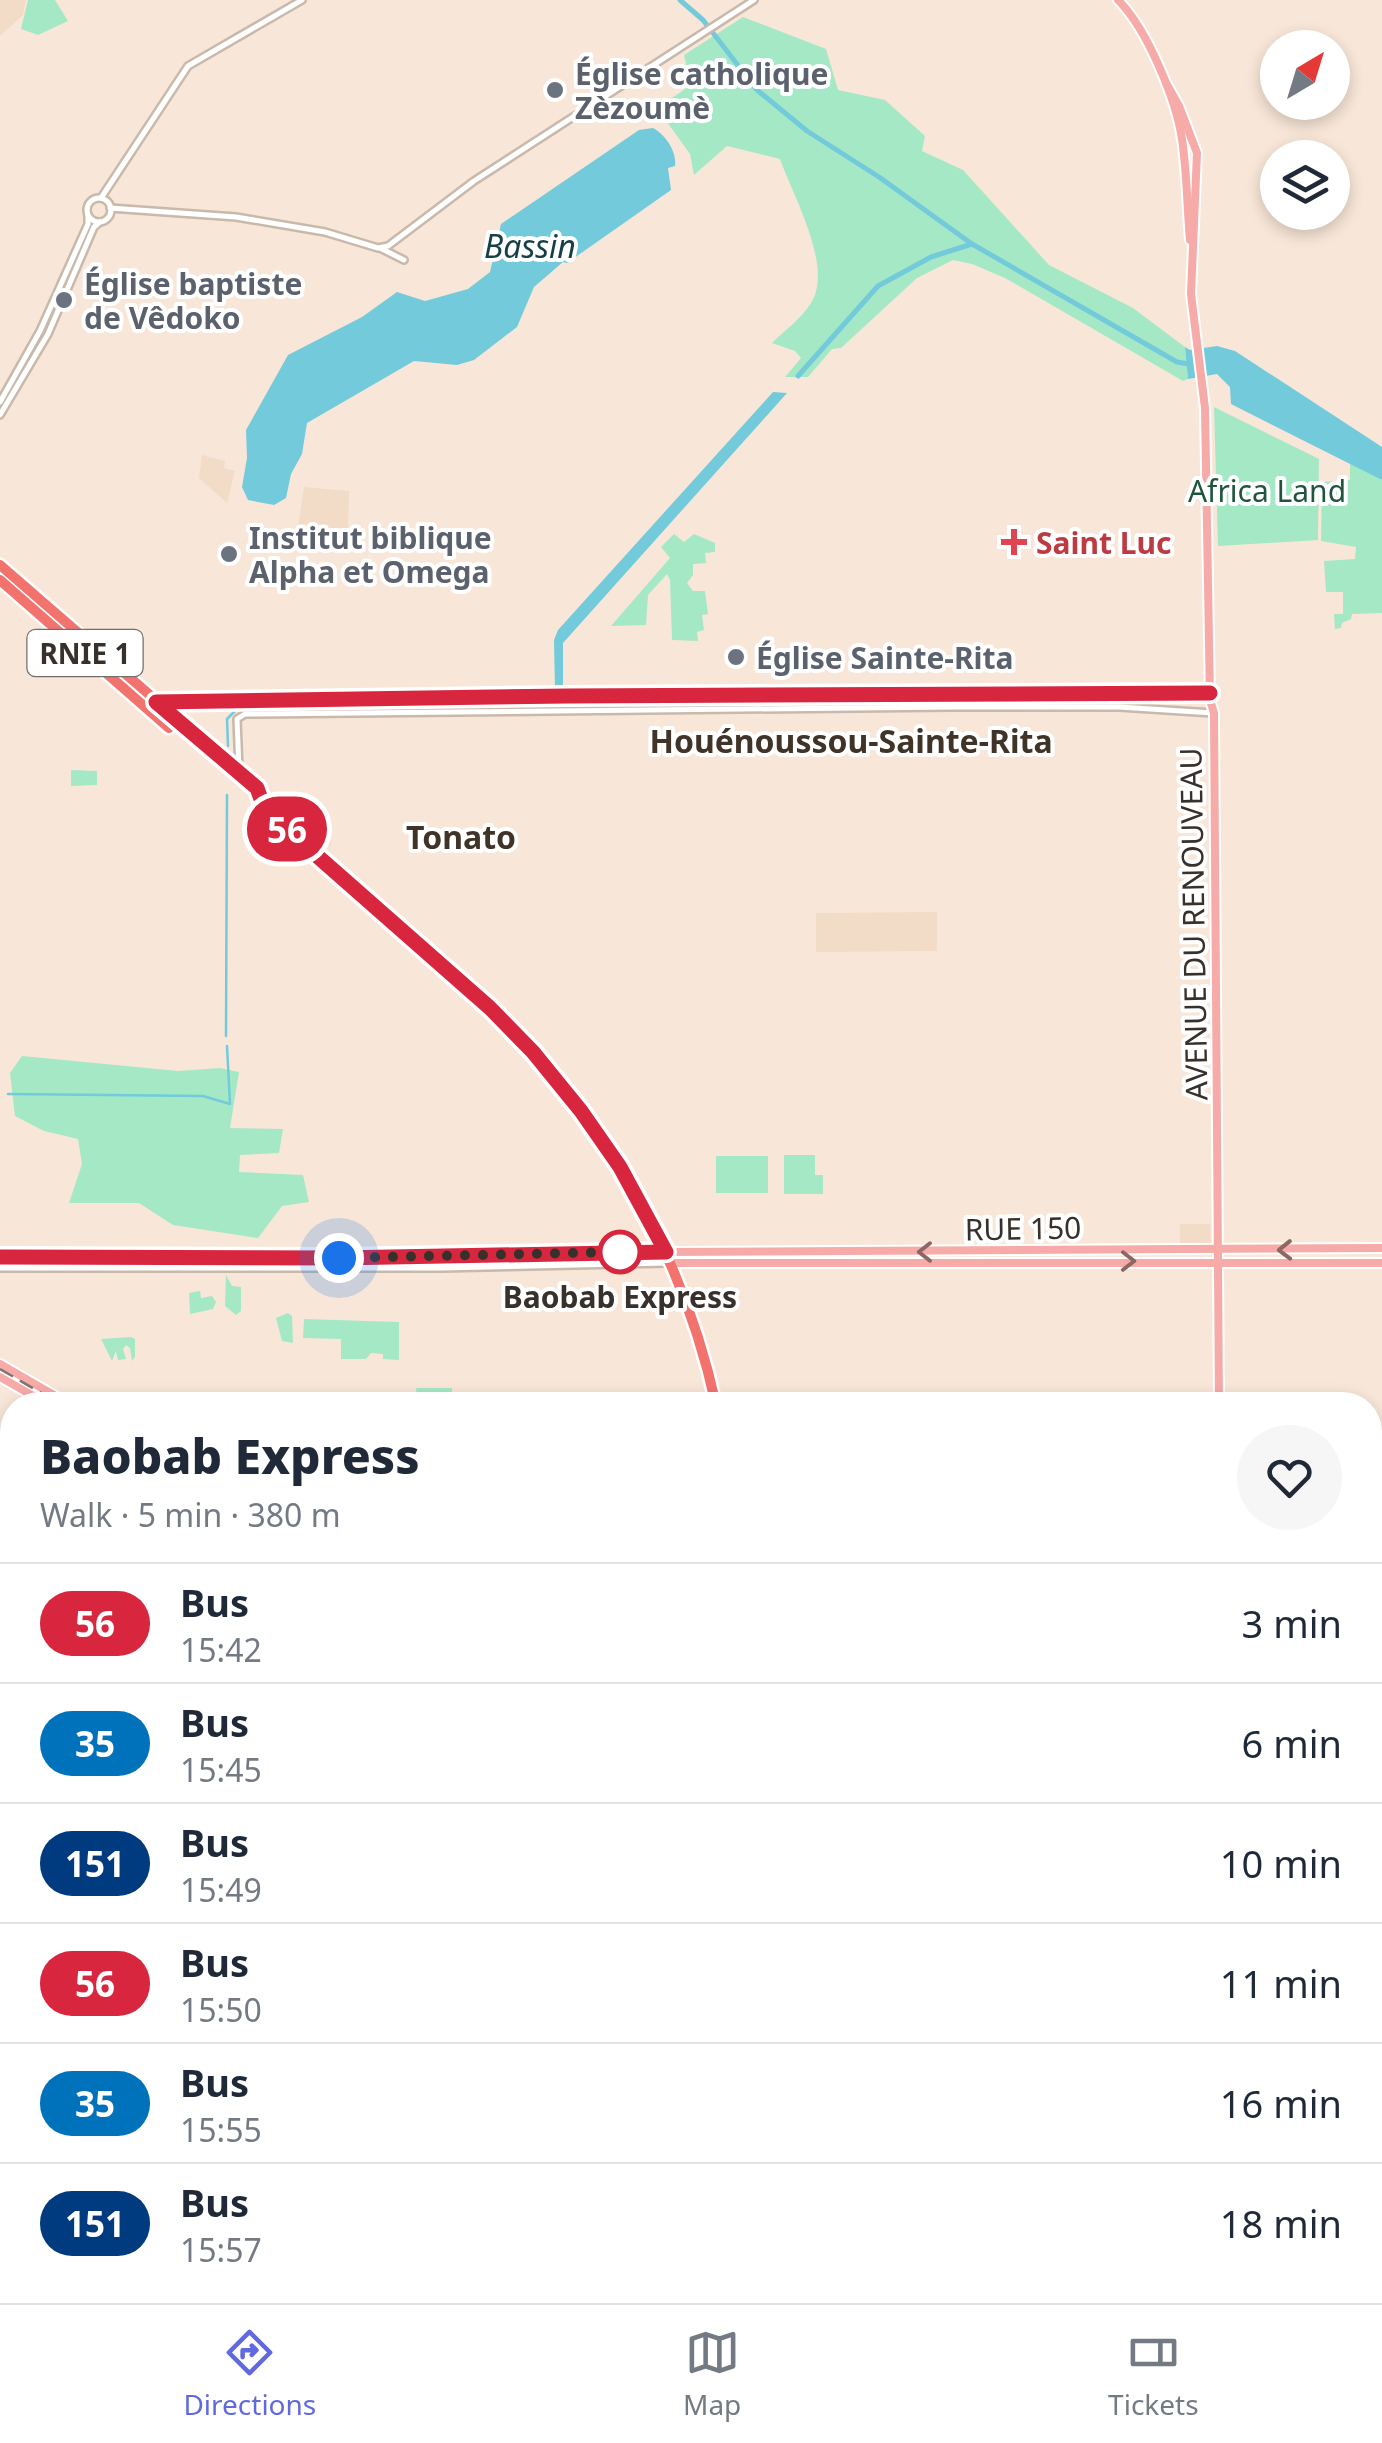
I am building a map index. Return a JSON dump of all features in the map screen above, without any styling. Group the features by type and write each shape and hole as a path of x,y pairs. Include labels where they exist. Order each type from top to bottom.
{"highway":[{"name":"RNIE 1","path":"0,565 257,788 265,810 490,1008 533,1052 614,1158 666,1252 707,1364 713,1392"},
{"name":"RNIE 1","path":"0,580 169,728"}],"main road":[{"path":"1118,0 1131,15 1179,106 1198,153 1192,254"},
{"path":"1166,83 1182,137 1192,254"},
{"name":"AVENUE DU RENOUVEAU","path":"1192,254 1191,294 1203,382 1210,697 1214,713 1219,1392"},
{"name":"RUE 150","path":"666,1252 1382,1248"},
{"path":"1086,1249 1086,1261"},
{"name":"RUE 150","path":"671,1263 1382,1263"},
{"path":"0,1364 48,1392"},
{"path":"0,1378 25,1392"}],"street":[{"path":"0,415 48,334 94,227 107,206 114,178 188,66 302,0"},
{"path":"378,248 399,240 474,181 754,0"},
{"path":"0,402 40,331 88,224 89,203 122,210 236,217 325,232 404,260 398,250 399,240"},
{"path":"88,215 100,222"},
{"path":"156,702 568,696 1210,697"},
{"path":"238,772 241,766 237,719 245,714 952,707 1119,707 1214,713"},
{"path":"0,1257 311,1258 666,1252"},
{"path":"0,1268 294,1269 671,1263"}],"shaded area":[{"path":"0,0 26,0 23,15 0,36"},
{"path":"202,455 225,461 224,468 235,471 227,503 199,478"},
{"path":"304,487 349,491 348,529 298,527"},
{"path":"329,816 331,847 300,820"},
{"path":"937,912 937,951 816,952 816,913"},
{"path":"1180,1224 1210,1224 1211,1247 1180,1248"}],"green space":[{"path":"28,0 55,0 68,21 38,35 21,29"},
{"path":"743,17 826,49 838,90 885,100 925,136 922,151 963,170 1049,265 1133,308 1185,347 1188,379 1183,381 1005,278 953,260 917,278 841,348 832,349 808,377 785,377 801,358 795,351 772,343 811,303 818,271 809,231 780,159 727,146 694,175 690,154 657,108 691,85 684,55"},
{"name":"Africa Land","path":"1214,407 1319,459 1318,540 1218,546"},
{"path":"1350,462 1382,480 1382,613 1352,614 1341,628 1335,629 1334,614 1343,614 1343,592 1326,592 1324,561 1355,559 1356,547 1321,541 1322,482 1350,480"},
{"path":"674,534 684,542 694,534 715,543 715,552 705,553 706,563 693,564 693,575 687,583 693,591 705,591 708,614 702,615 704,630 697,632 698,641 672,640 667,574 648,595 646,625 611,626 670,558 661,547"},
{"path":"71,770 97,771 97,785 71,786"},
{"path":"22,1056 178,1071 220,1068 239,1072 230,1128 283,1129 279,1153 240,1155 239,1172 303,1175 309,1202 282,1206 258,1238 173,1225 139,1203 69,1203 82,1164 78,1139 44,1131 15,1116 10,1073"},
{"path":"784,1155 815,1155 815,1175 823,1175 823,1194 784,1194"},
{"path":"716,1156 768,1156 768,1193 716,1193"},
{"path":"226,1275 232,1286 241,1287 241,1311 236,1315 225,1306"},
{"path":"200,1291 201,1298 212,1296 216,1302 213,1309 190,1314 189,1293"},
{"path":"288,1313 292,1316 293,1343 282,1341 276,1318"},
{"path":"304,1319 399,1322 399,1360 371,1353 366,1359 341,1359 341,1339 303,1338"},
{"path":"101,1339 135,1339 132,1361 126,1345 126,1359 118,1360 116,1351 112,1361"},
{"path":"416,1388 452,1388 452,1392 416,1392"}],"water":[{"name":"Bassin","path":"653,128 666,139 674,155 675,166 668,168 671,190 567,263 563,262 534,287 517,327 474,360 457,365 414,361 307,423 302,454 291,474 286,498 274,505 248,500 242,487 246,430 288,355 362,317 397,292 425,301 468,289 490,272 501,224 639,130"},
{"path":"1217,346 1235,351 1382,447 1382,480 1231,404 1230,387 1217,374 1188,379 1185,347 1190,350"},
{"path":"773,392 787,393 563,643 563,690 555,691 554,640 558,630"}],"waterway":[{"path":"680,0 703,20 757,90 807,131 972,244 1177,362 1189,364"},
{"path":"798,376 878,286 931,257 972,244"},
{"path":"354,706 540,705"},
{"path":"228,746 227,719 239,707 344,706"},
{"path":"226,1036 227,795"},
{"path":"8,1094 203,1096 230,1104 227,1046"}],"railway":[{"path":"0,1369 40,1392"}],"bus line":[{"name":"56","path":"0,1257 339,1258 666,1252 620,1167 533,1052 490,1008 265,810 257,788 156,702 1210,693"}],"place":[{"name":"Église catholique Zèzoumè","path":"555,90"},
{"name":"Église baptiste de Vêdoko","path":"64,300"},
{"name":"Saint Luc","path":"1014,542"},
{"name":"Institut biblique Alpha et Omega","path":"229,554"},
{"name":"Église Sainte-Rita","path":"736,657"},
{"name":"Baobab Express","path":"620,1252"}],"district":[{"name":"Houénoussou-Sainte-Rita","path":"851,740"},
{"name":"Tonato","path":"461,836"}],"route":[{"path":"339,1258 620,1252"}]}
